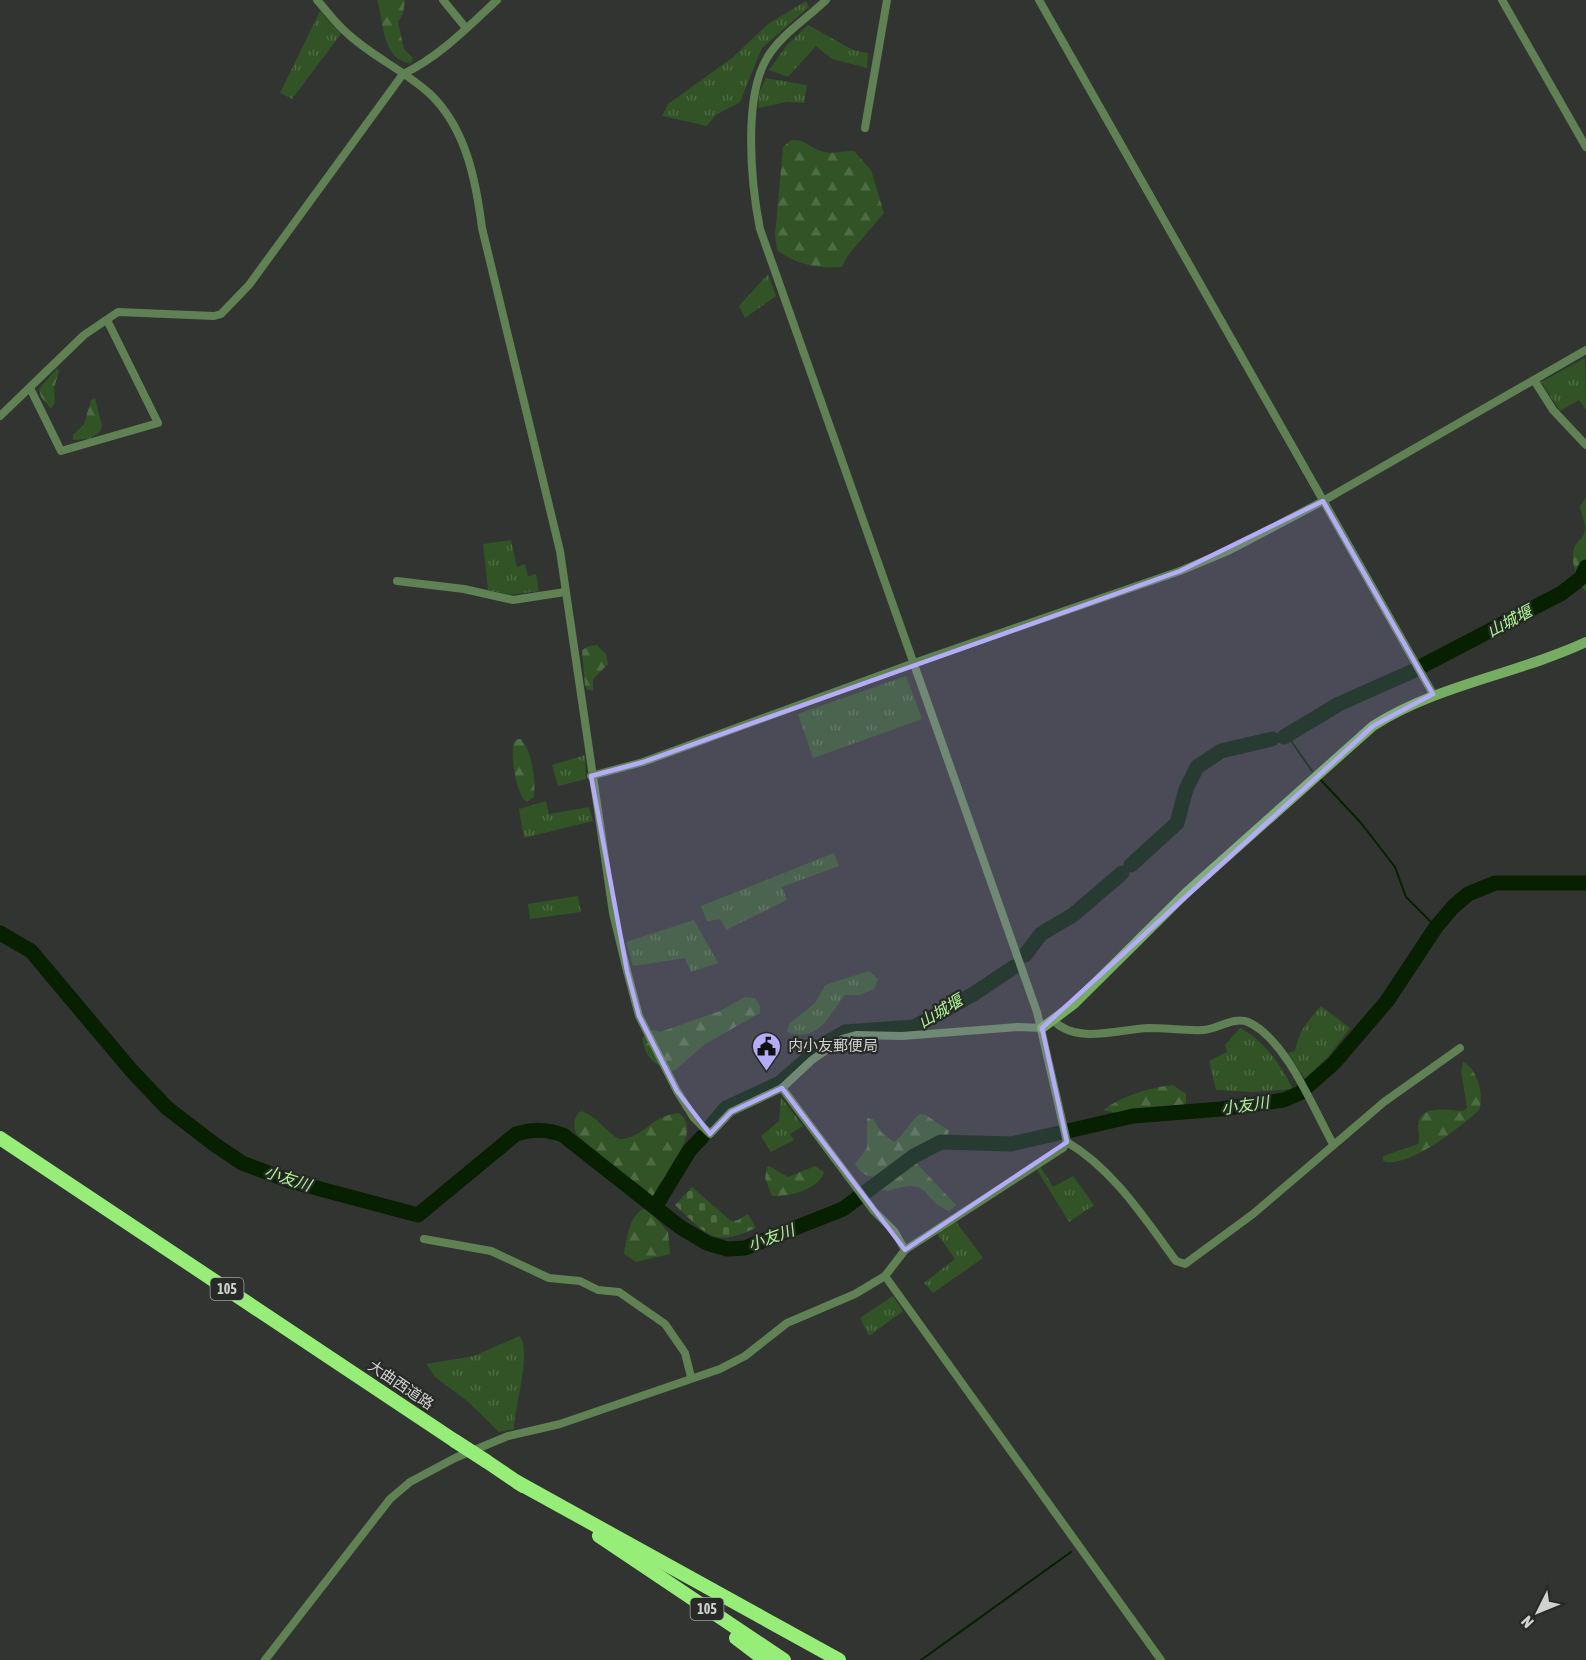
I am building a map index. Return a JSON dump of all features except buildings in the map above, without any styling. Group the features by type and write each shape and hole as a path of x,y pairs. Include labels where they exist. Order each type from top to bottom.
{"highway":[{"name":"大曲西道路","path":"0,1138 784,1660"},
{"path":"517,1482 839,1660"},
{"path":"630,1557 765,1660"}],"street":[{"path":"317,0 347,34 430,94 448,116 476,180 482,228 560,551 586,716 591,776 613,913 639,1016 677,1091 694,1118 710,1134 731,1112 782,1088 830,1045 856,1035 902,1036 1018,1027 1042,1028 1074,1004 1187,891 1373,726 1398,710 1434,694 1544,659 1586,642"},
{"path":"443,0 466,28"},
{"path":"0,416 84,335 124,310 204,316 221,314 249,285 403,74 418,67 497,0"},
{"path":"265,1660 390,1499 410,1482 455,1458 508,1436 560,1424 691,1377 720,1369 745,1356 787,1323 855,1294 885,1276 905,1250 1063,1148 1067,1142 1042,1028 760,229 755,203 752,128 756,85 767,57 826,0"},
{"path":"865,128 886,0"},
{"path":"1039,0 1434,694"},
{"path":"1502,0 1586,147"},
{"path":"30,388 61,451 158,423 107,320"},
{"path":"591,776 643,762 914,663 1180,571 1230,550 1323,501 1586,350"},
{"path":"1534,380 1553,410 1586,445"},
{"path":"397,581 464,589 513,600 565,592"},
{"path":"1053,1020 1059,1027 1069,1031 1091,1034 1131,1029 1205,1030 1241,1020 1248,1022 1280,1049 1293,1068 1333,1144"},
{"path":"1067,1142 1082,1151 1132,1200 1176,1261 1185,1264 1253,1214 1393,1095 1460,1048"},
{"path":"782,1088 874,1211 883,1218 905,1250"},
{"path":"424,1239 491,1251 549,1278 580,1281 598,1290 619,1292 665,1324 685,1353 691,1377"},
{"path":"885,1276 1161,1660"}],"highlighted area":[{"path":"1323,501 1433,694 1373,726 1042,1028 1067,1142 905,1250 782,1088 731,1112 710,1134 677,1091 639,1016 627,971 591,776 643,762 1180,571"}],"green space":[{"path":"377,0 405,0 403,14 398,22 404,49 413,58 411,63 401,61 389,47"},
{"path":"806,1 809,7 762,48 740,102 716,115 707,126 662,116 668,104 732,58 768,24"},
{"path":"320,11 341,34 292,99 280,93"},
{"path":"808,25 853,50 868,53 867,68 832,59 816,46 788,77 769,70 787,45"},
{"path":"766,78 807,85 804,103 787,102 758,108 759,93"},
{"path":"791,140 803,141 827,153 854,151 871,170 884,213 849,254 842,267 808,265 777,250 775,235 783,147"},
{"path":"768,274 776,296 745,318 739,306"},
{"path":"1585,358 1586,410 1579,400 1560,411 1541,382"},
{"path":"57,368 59,371 54,388 55,402 51,409 41,397 39,389"},
{"path":"95,398 102,426 100,432 89,439 73,440 73,435 84,424 91,400"},
{"path":"1586,498 1586,592 1573,564 1573,552 1585,530 1580,506"},
{"path":"511,540 517,567 525,564 528,576 536,574 539,591 510,595 488,590 483,544"},
{"path":"597,645 606,654 608,664 593,679 593,691 587,689 585,685 582,650"},
{"path":"906,676 922,719 813,758 798,714"},
{"path":"517,739 521,739 525,744 532,767 534,797 527,802 520,792 515,775 513,748"},
{"path":"585,755 586,779 558,786 552,765"},
{"path":"546,801 549,814 589,807 593,821 524,838 519,809"},
{"path":"834,853 839,866 782,887 787,900 726,930 720,919 707,921 701,906"},
{"path":"578,896 581,912 530,919 528,904"},
{"path":"694,920 718,963 691,972 685,958 633,966 626,942"},
{"path":"869,971 878,979 874,989 860,995 845,995 828,1019 815,1031 807,1034 787,1032 789,1024 815,1003 825,985"},
{"path":"745,997 755,998 760,1006 760,1013 705,1044 674,1071 657,1064 646,1052 642,1038 653,1030 660,1032 720,1011"},
{"path":"1321,1006 1350,1028 1328,1057 1305,1079 1288,1053 1295,1051 1305,1026"},
{"path":"1240,1028 1265,1047 1293,1089 1252,1092 1216,1090 1209,1061 1227,1052 1225,1045"},
{"path":"1463,1062 1476,1076 1481,1097 1479,1110 1447,1136 1419,1153 1393,1162 1383,1161 1383,1156 1418,1144 1419,1120 1426,1112 1446,1109 1463,1111 1467,1108 1461,1071"},
{"path":"1173,1085 1186,1094 1186,1103 1181,1107 1117,1113 1103,1110 1137,1093"},
{"path":"781,1097 803,1126 790,1134 794,1140 771,1152 761,1136 779,1121"},
{"path":"581,1111 591,1116 619,1139 635,1135 660,1118 679,1113 683,1117 687,1125 685,1141 657,1197 651,1198 577,1135 576,1116"},
{"path":"920,1114 926,1115 949,1131 946,1138 934,1139 922,1145 887,1172 876,1176 865,1174 855,1164 867,1148 867,1118 873,1119 882,1133 894,1142"},
{"path":"912,1163 917,1164 956,1205 949,1211 919,1187 902,1187 888,1191 882,1189"},
{"path":"769,1166 788,1177 815,1166 824,1172 810,1188 794,1194 772,1196 765,1178"},
{"path":"1040,1166 1053,1187 1073,1176 1094,1205 1069,1222 1037,1170"},
{"path":"692,1187 731,1221 748,1214 756,1228 730,1237 711,1235 703,1231 675,1205"},
{"path":"647,1208 668,1232 670,1254 636,1262 624,1254 626,1241 636,1215"},
{"path":"954,1219 983,1258 933,1293 924,1283 955,1259 936,1232"},
{"path":"893,1296 903,1311 869,1336 860,1318"},
{"path":"519,1336 523,1343 524,1365 514,1429 499,1432 467,1401 435,1377 426,1364 474,1356"}],"waterway":[{"name":"山城堰","path":"1424,665 1562,593 1581,578 1586,567"},
{"name":"山城堰","path":"1284,737 1339,704 1413,671"},
{"path":"1287,735 1312,771"},
{"name":"山城堰","path":"1131,865 1177,823 1186,789 1197,767 1221,751 1272,739"},
{"path":"1319,778 1361,823 1395,867 1406,897 1436,927"},
{"name":"山城堰","path":"1025,955 1041,934 1073,915 1122,873"},
{"name":"小友川","path":"0,933 31,951 131,1070 167,1108 242,1163 290,1181 418,1215 516,1134 534,1131 551,1132 563,1135 680,1227 707,1243 727,1249 745,1248 843,1209 914,1156 941,1142 1011,1144 1133,1116 1221,1109 1284,1100 1300,1093 1334,1063 1387,1001 1436,927 1468,894 1495,883 1586,883"},
{"name":"山城堰","path":"711,1126 726,1108 780,1083 826,1043 845,1032 914,1027 972,995 1014,967"},
{"name":"山城堰","path":"655,1207 689,1151 702,1137"},
{"path":"921,1660 1071,1552"}],"place":[{"name":"内小友郵便局","path":"767,1072"}]}
